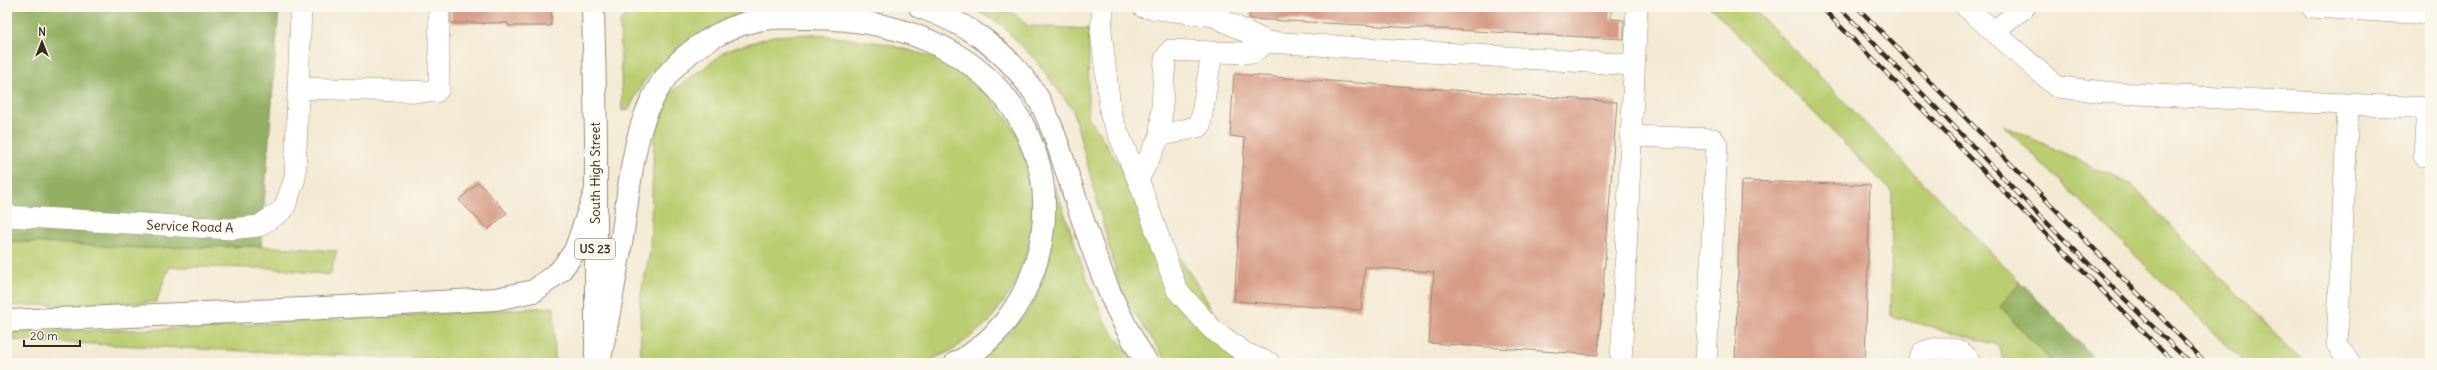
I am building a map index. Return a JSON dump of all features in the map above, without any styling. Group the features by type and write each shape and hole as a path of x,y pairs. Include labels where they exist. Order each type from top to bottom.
{"main road":[{"name":"South High Street","path":"593,7 596,134 595,193 603,306"},
{"path":"920,7 949,17 981,36 1004,56 1035,93 1056,141 1108,294 1130,338 1147,363"},
{"path":"597,363 603,306 634,152 651,101 669,73 691,51 722,33 748,23 771,18 825,18 856,22 926,40 968,61 1000,90 1013,106 1024,124 1040,164 1044,186 1045,212 1038,256 1032,276 1019,302 1002,325 985,344 956,363"},
{"path":"7,321 304,310 496,299 534,291 560,271 575,251 595,193"}],"lane":[{"name":"Service Road A","path":"7,216 230,229 259,226 284,210 295,178 301,7"},
{"path":"298,88 436,92 439,89 439,7"},
{"path":"1103,7 1101,31 1110,116 1138,180 1177,290 1212,329 1245,353 1270,363"},
{"path":"1143,7 1214,16 1267,42 1634,66"},
{"path":"1621,363 1630,136 1637,7"},
{"path":"1966,7 2057,87 2115,93 2429,108 2424,156"},
{"path":"1994,31 2025,7"},
{"path":"2312,7 2430,14"},
{"path":"1138,180 1160,136 1165,59 1171,50 1252,53 1267,42"},
{"path":"1160,136 1200,126 1212,52"},
{"path":"2348,105 2337,344 2350,363"},
{"path":"1630,136 1713,139 1717,145 1706,363"},
{"path":"1917,363 1922,353 1930,348 1958,349 1967,356 1970,363"}],"green space":[{"path":"7,7 279,7 261,246 145,248 7,241"},
{"path":"632,7 740,7 741,13 714,26 675,50 643,83 629,110 622,111 620,22"},
{"path":"971,7 1006,7 1028,26 1089,29 1088,116 1248,363 1168,363 1122,295 1073,110 1036,61 1002,25"},
{"path":"1710,7 1752,7 2020,282 2000,307 2053,363 2005,363 1998,345 1891,316 1892,192"},
{"path":"813,34 882,43 944,60 986,92 1015,129 1031,177 1034,205 1030,239 1019,280 989,322 953,350 924,363 641,363 640,298 650,252 654,139 667,95 728,50 773,36"},
{"path":"2003,125 2132,185 2304,363 2244,363"},
{"path":"1055,185 1085,274 1106,324 1135,363 975,363 1000,341 1024,316 1030,308 1041,286 1050,243"},
{"path":"7,241 145,248 261,246 337,251 330,275 269,268 169,267 156,302 7,306"},
{"path":"2020,282 2099,363 2053,363 2000,307"},
{"path":"554,307 555,363 504,363 7,340 7,332 168,329"}],"building":[{"path":"451,7 551,7 551,26 508,26 508,23 451,23"},
{"path":"1250,7 1611,7 1611,19 1624,20 1624,39 1250,19"},
{"path":"1234,74 1617,102 1598,355 1429,343 1434,272 1365,267 1361,310 1234,301 1245,138 1230,136"},
{"path":"1741,181 1870,185 1865,363 1735,363"},
{"path":"478,182 507,213 488,230 459,200"}],"railway":[{"path":"1821,7 2174,363"},
{"path":"1839,7 2040,216 2190,363"},
{"path":"1857,7 2206,363"}]}
